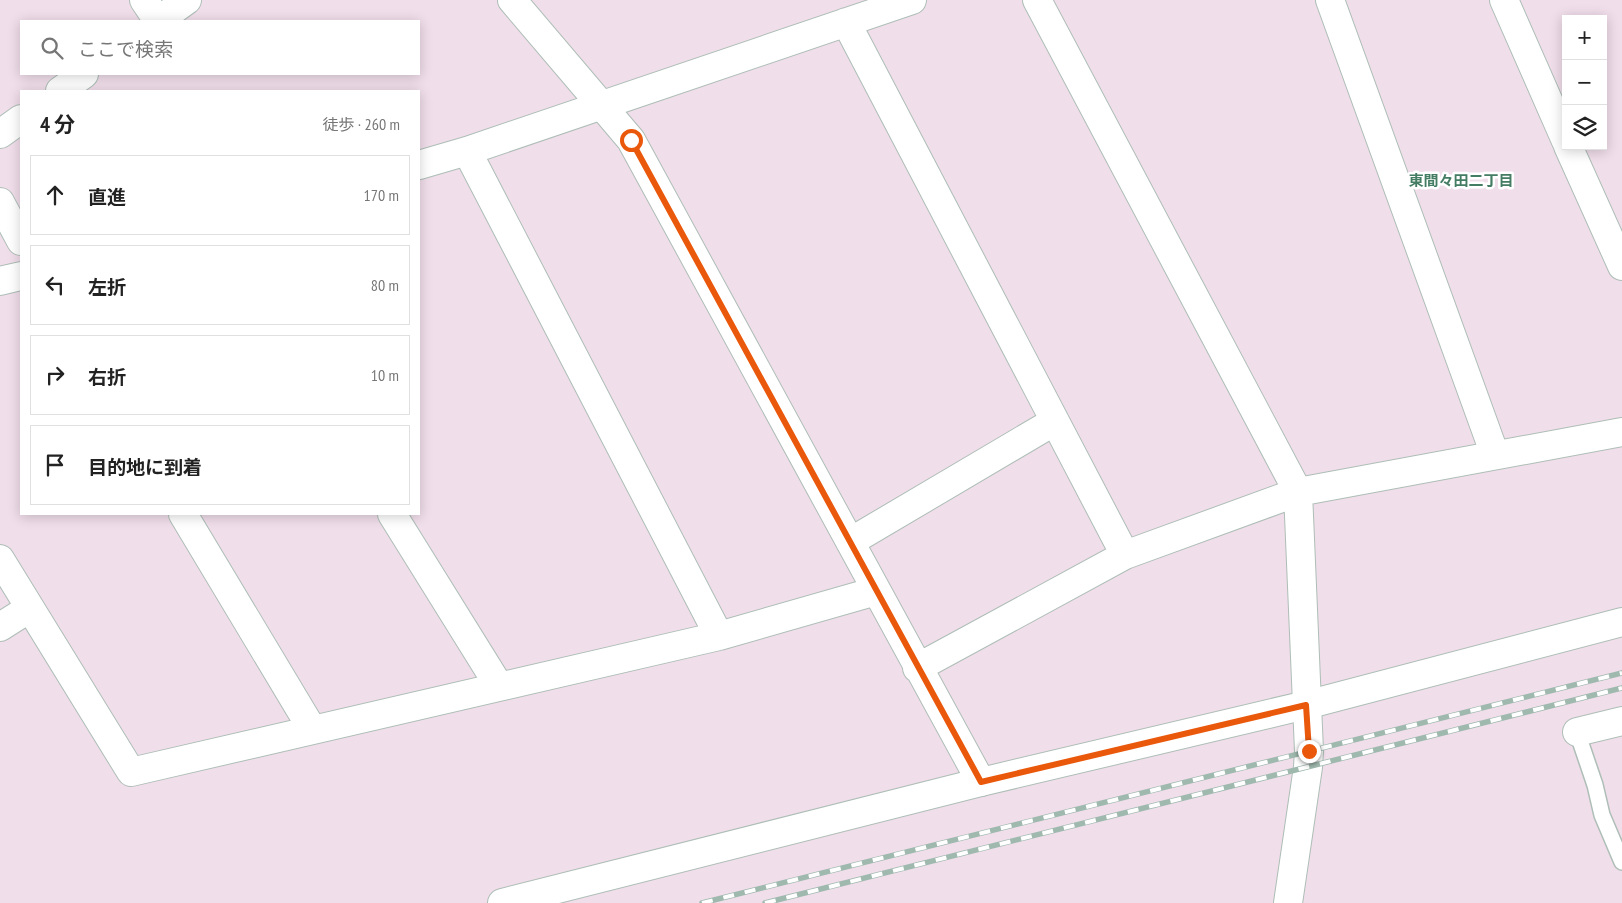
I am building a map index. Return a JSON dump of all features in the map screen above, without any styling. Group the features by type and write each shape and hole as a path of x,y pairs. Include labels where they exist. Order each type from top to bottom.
{"street":[{"path":"144,0 157,20"},
{"path":"159,20 188,0"},
{"path":"512,0 631,140 917,668 981,782"},
{"path":"420,165 467,152 602,104 912,0"},
{"path":"1037,0 1298,492 1309,751 1288,903"},
{"path":"1330,0 1495,455"},
{"path":"1504,0 1562,131"},
{"path":"846,22 1125,555"},
{"path":"61,90 83,75"},
{"path":"0,134 20,120"},
{"path":"1570,150 1621,261"},
{"path":"467,152 719,636"},
{"path":"0,202 20,239"},
{"path":"0,281 20,276"},
{"path":"850,542 1055,421"},
{"path":"917,668 1125,555 1298,492 1622,432"},
{"path":"184,515 312,729"},
{"path":"393,515 499,686"},
{"path":"0,559 131,772 719,636 876,591"},
{"path":"0,627 30,608"},
{"path":"502,903 981,782 1306,705 1622,622"},
{"path":"1577,732 1622,721"}],"lane":[{"path":"1577,732 1595,785 1602,815 1622,862"}],"railway":[{"path":"702,903 1622,673"},
{"path":"765,903 1622,688"}],"district":[{"name":"東間々田二丁目","path":"1461,180"}],"route":[{"path":"631,140 917,668 981,782 1306,705 1309,751"}]}
